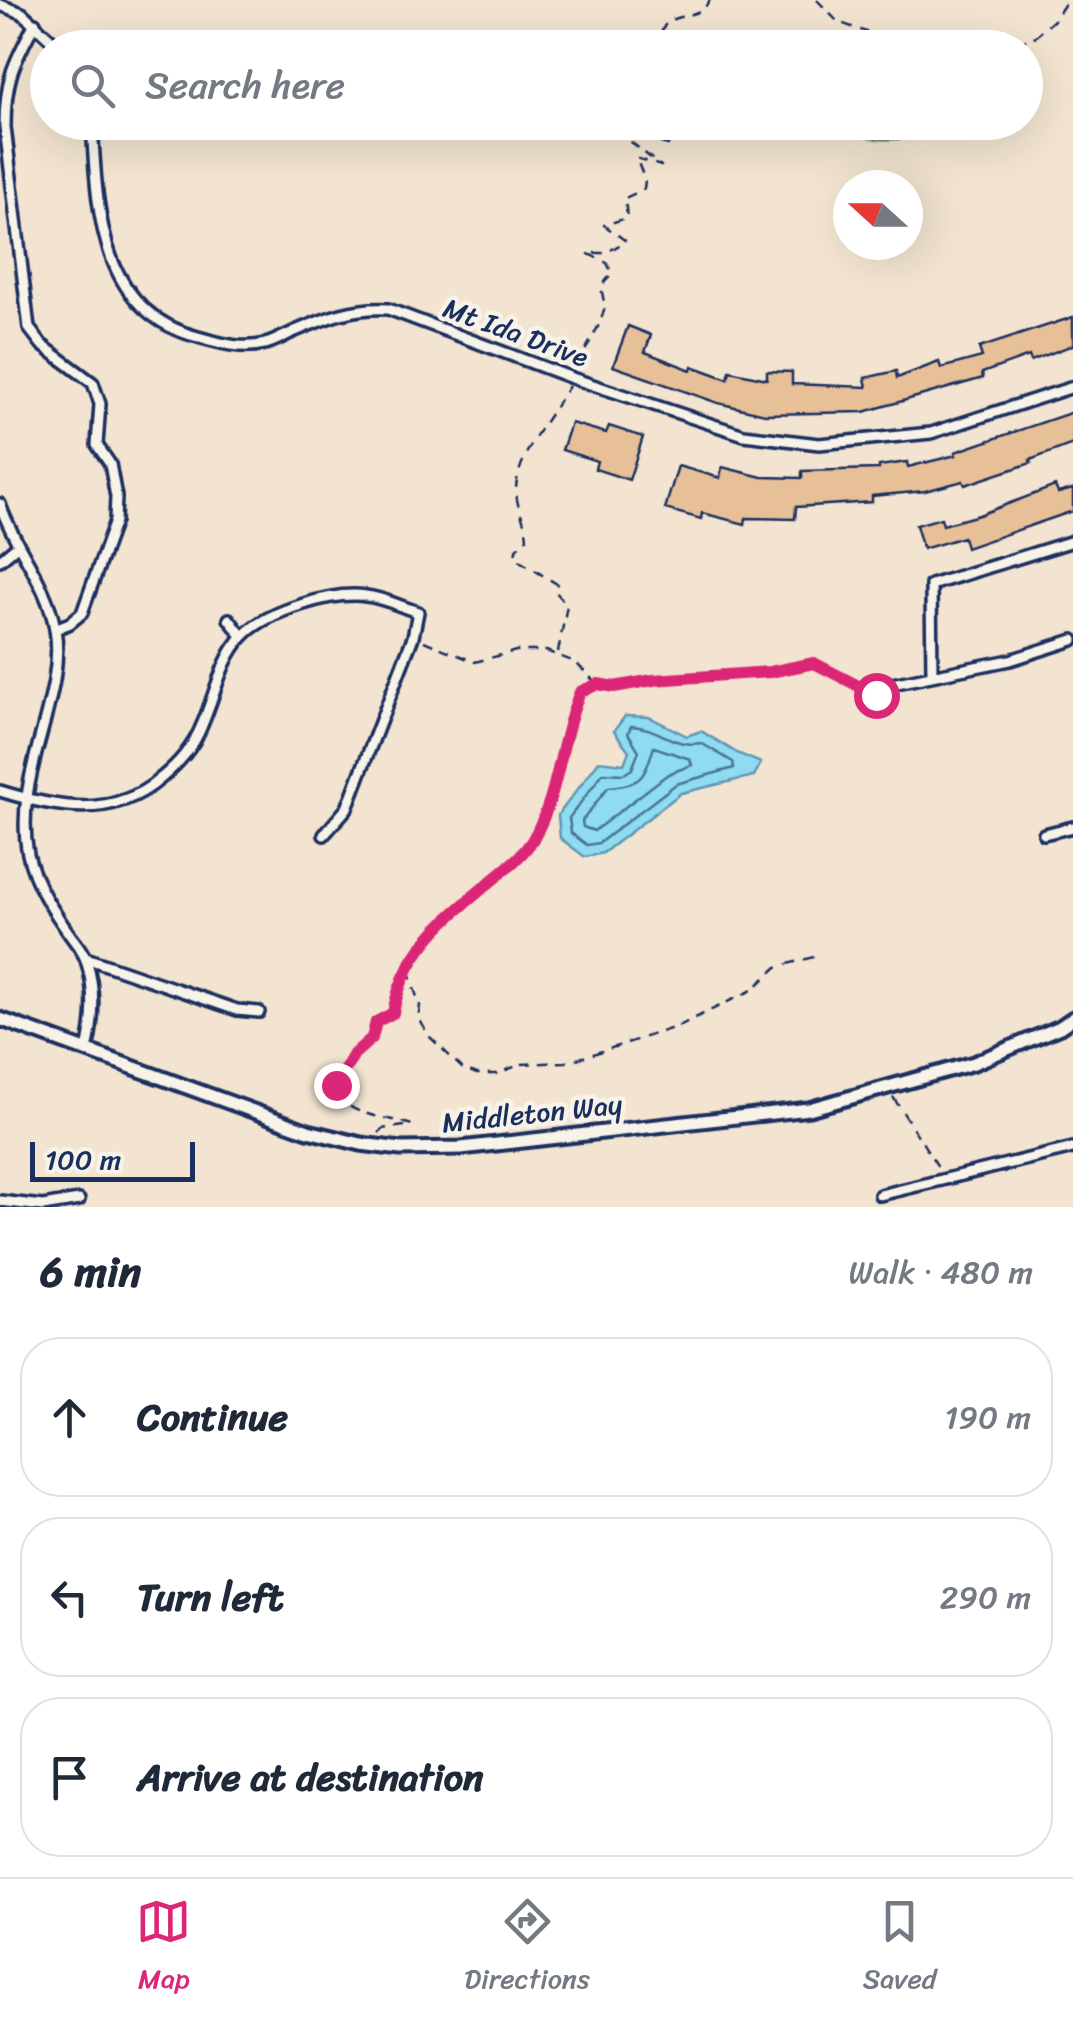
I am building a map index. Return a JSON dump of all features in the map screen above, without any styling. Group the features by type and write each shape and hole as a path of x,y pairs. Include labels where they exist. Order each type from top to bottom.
{"street":[{"path":"0,5 22,13 42,30"},
{"path":"31,30 35,23"},
{"path":"30,32 11,66 5,94 5,127 29,328 42,345 93,383 100,404 98,445 110,464 116,497 114,521 82,613 70,624 55,629"},
{"name":"Mt Ida Drive","path":"93,140 98,212 106,249 131,294 154,316 184,334 232,346 266,344 340,312 388,309 572,378 744,435 819,444 931,433 1073,387"},
{"path":"0,504 17,546 37,579 55,629 54,675 26,799 28,853 42,895 86,958 95,1014 87,1050"},
{"path":"932,674 931,585 1073,541"},
{"path":"0,560 17,546"},
{"path":"0,791 52,806 92,808 119,804 146,791 182,760 201,728 229,657 242,636 254,626 299,606 332,596 366,596 418,612 414,637 346,808 324,835"},
{"path":"228,620 242,636"},
{"path":"876,695 887,685 1010,660 1073,640"},
{"path":"1044,834 1073,828"},
{"path":"86,958 237,1010 260,1012"},
{"name":"Middleton Way","path":"0,1019 308,1131 401,1149 461,1148 809,1109 974,1063 1073,1018"},
{"path":"880,1195 1073,1148"},
{"path":"0,1201 44,1206 79,1200"}],"path":[{"path":"662,30 669,20 700,13 710,0"},
{"path":"817,0 838,22 862,30"},
{"path":"1060,0 1064,5"},
{"path":"1043,30 1069,0"},
{"path":"574,372 600,323 605,307 601,286 612,273 607,263 587,253 606,253 626,241 604,225 627,218 625,198 644,189 636,158 662,164 629,140"},
{"path":"558,654 567,605 556,591 557,584 515,555 516,546 524,541 527,532 517,512 516,488 547,413 569,385"},
{"path":"414,637 475,662 516,651 558,654 575,662 598,684 614,687 653,680 770,672 814,663 876,695"},
{"path":"372,1146 382,1130 412,1125 350,1108 338,1096 336,1085 354,1054 372,1038 376,1022 393,1013 395,996 432,931 520,856 534,838 550,798 580,692 598,684"},
{"path":"408,969 420,1006 418,1018 425,1031 462,1068 477,1074 496,1074 522,1064 566,1062 679,1026 752,990 776,967 817,956"},
{"path":"887,1087 948,1181"}],"water":[{"path":"625,716 649,717 687,736 701,731 761,763 754,776 681,793 603,853 585,857 560,838 558,815 599,761 624,764 629,751 614,731"}],"building":[{"path":"1073,317 1073,345 982,373 983,378 864,412 765,414 718,403 613,366 628,326 651,335 645,352 691,370 692,366 728,379 730,371 767,379 767,371 792,372 792,384 867,387 865,378 896,371 897,378 939,362 941,368 982,357 979,348"},
{"path":"1073,412 1073,444 965,485 963,481 925,491 872,496 872,502 796,507 795,519 746,518 745,524 702,513 701,519 665,509 678,466 720,478 722,467 762,477 802,478 802,471 879,469 907,462 908,467 956,455 955,452"},
{"path":"571,423 606,433 609,426 643,437 629,480 595,469 597,461 562,450"},
{"path":"1055,486 1058,493 1073,489 1073,511 966,548 963,537 923,549 916,525 941,518 943,525 979,515"}],"route":[{"path":"336,1085 354,1054 372,1038 376,1022 393,1013 395,996 404,984 411,960 432,931 520,856 534,838 550,798 580,692 598,684 614,687 653,680 770,672 814,663 876,695"}]}
